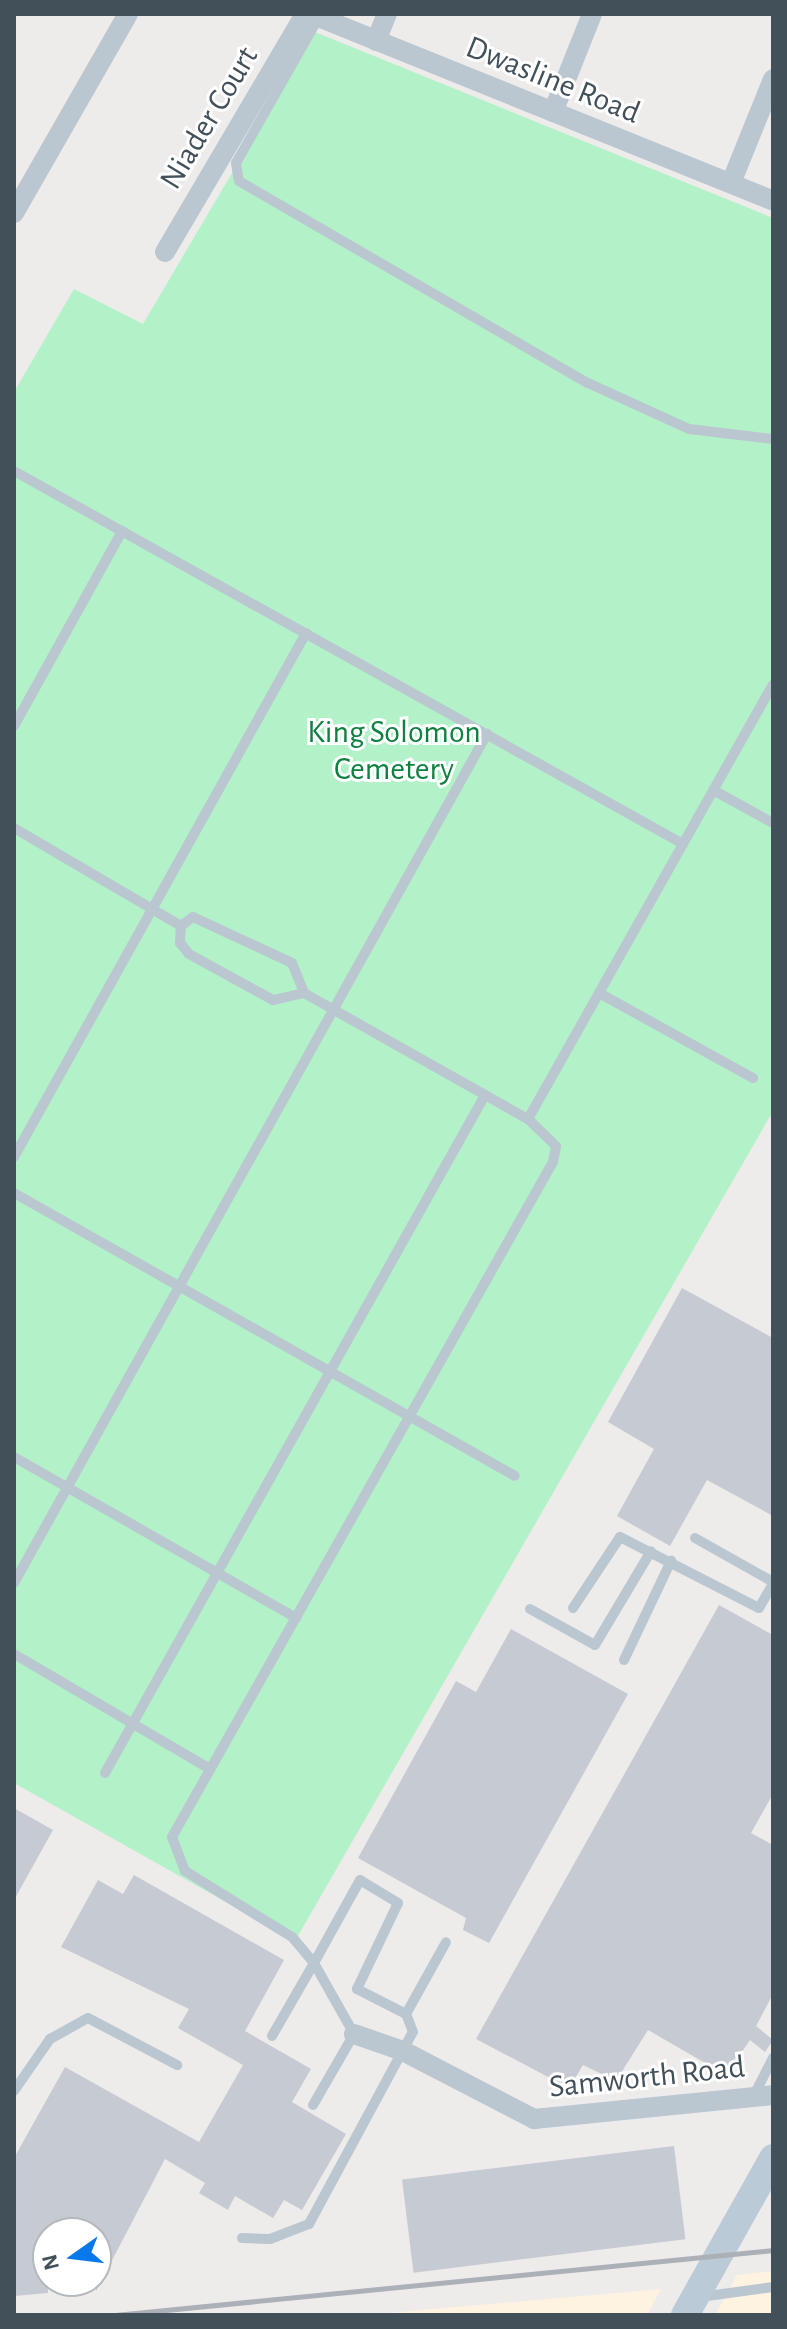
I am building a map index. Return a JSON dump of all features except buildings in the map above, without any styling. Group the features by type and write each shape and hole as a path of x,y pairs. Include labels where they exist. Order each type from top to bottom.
{"main road":[{"path":"690,2307 773,2158"}],"street":[{"path":"14,213 128,14"},
{"path":"376,41 387,14"},
{"path":"553,112 592,14"},
{"name":"Dwasline Road","path":"312,15 773,201"},
{"name":"Niader Court","path":"165,252 312,15"},
{"path":"731,183 773,79"},
{"name":"Samworth Road","path":"354,2034 403,2051 534,2119 763,2096"}],"lane":[{"path":"312,15 236,163 239,181 588,383 689,429 773,439"},
{"path":"14,471 683,844"},
{"path":"14,726 122,531"},
{"path":"14,1157 306,633"},
{"path":"528,1119 773,685"},
{"path":"14,1583 337,1012 487,734"},
{"path":"713,790 773,823"},
{"path":"14,828 181,926"},
{"path":"304,993 288,1001 259,992 189,954 180,943 181,926 193,917 209,918 292,963 304,993 528,1119 556,1146 553,1162 172,1837 173,1853 185,1871 292,1937 314,1963 354,2034 313,2105"},
{"path":"599,993 753,1078"},
{"path":"105,1773 485,1095"},
{"path":"14,1193 515,1476"},
{"path":"14,1457 296,1618"},
{"path":"573,1608 612,1540 626,1537 759,1608 768,1603 773,1583 695,1538"},
{"path":"530,1609 595,1645 651,1551"},
{"path":"624,1660 671,1561"},
{"path":"14,1654 210,1769"},
{"path":"242,2238 270,2239 309,2224 413,2032 406,2014 357,1989 398,1903 360,1880 272,2036"},
{"path":"406,2014 446,1942"},
{"path":"14,2091 50,2039 88,2018 177,2065"},
{"path":"763,2096 773,2058"},
{"path":"690,2307 773,2287"}],"shaded area":[{"path":"773,2271 773,2315 715,2315 737,2275"},
{"path":"661,2289 647,2315 364,2315"}],"green space":[{"name":"King Solomon Cemetery","path":"315,32 773,218 773,1111 295,1941 14,1783 14,392 74,289 143,324"}],"railway":[{"path":"115,2315 773,2250"}]}
